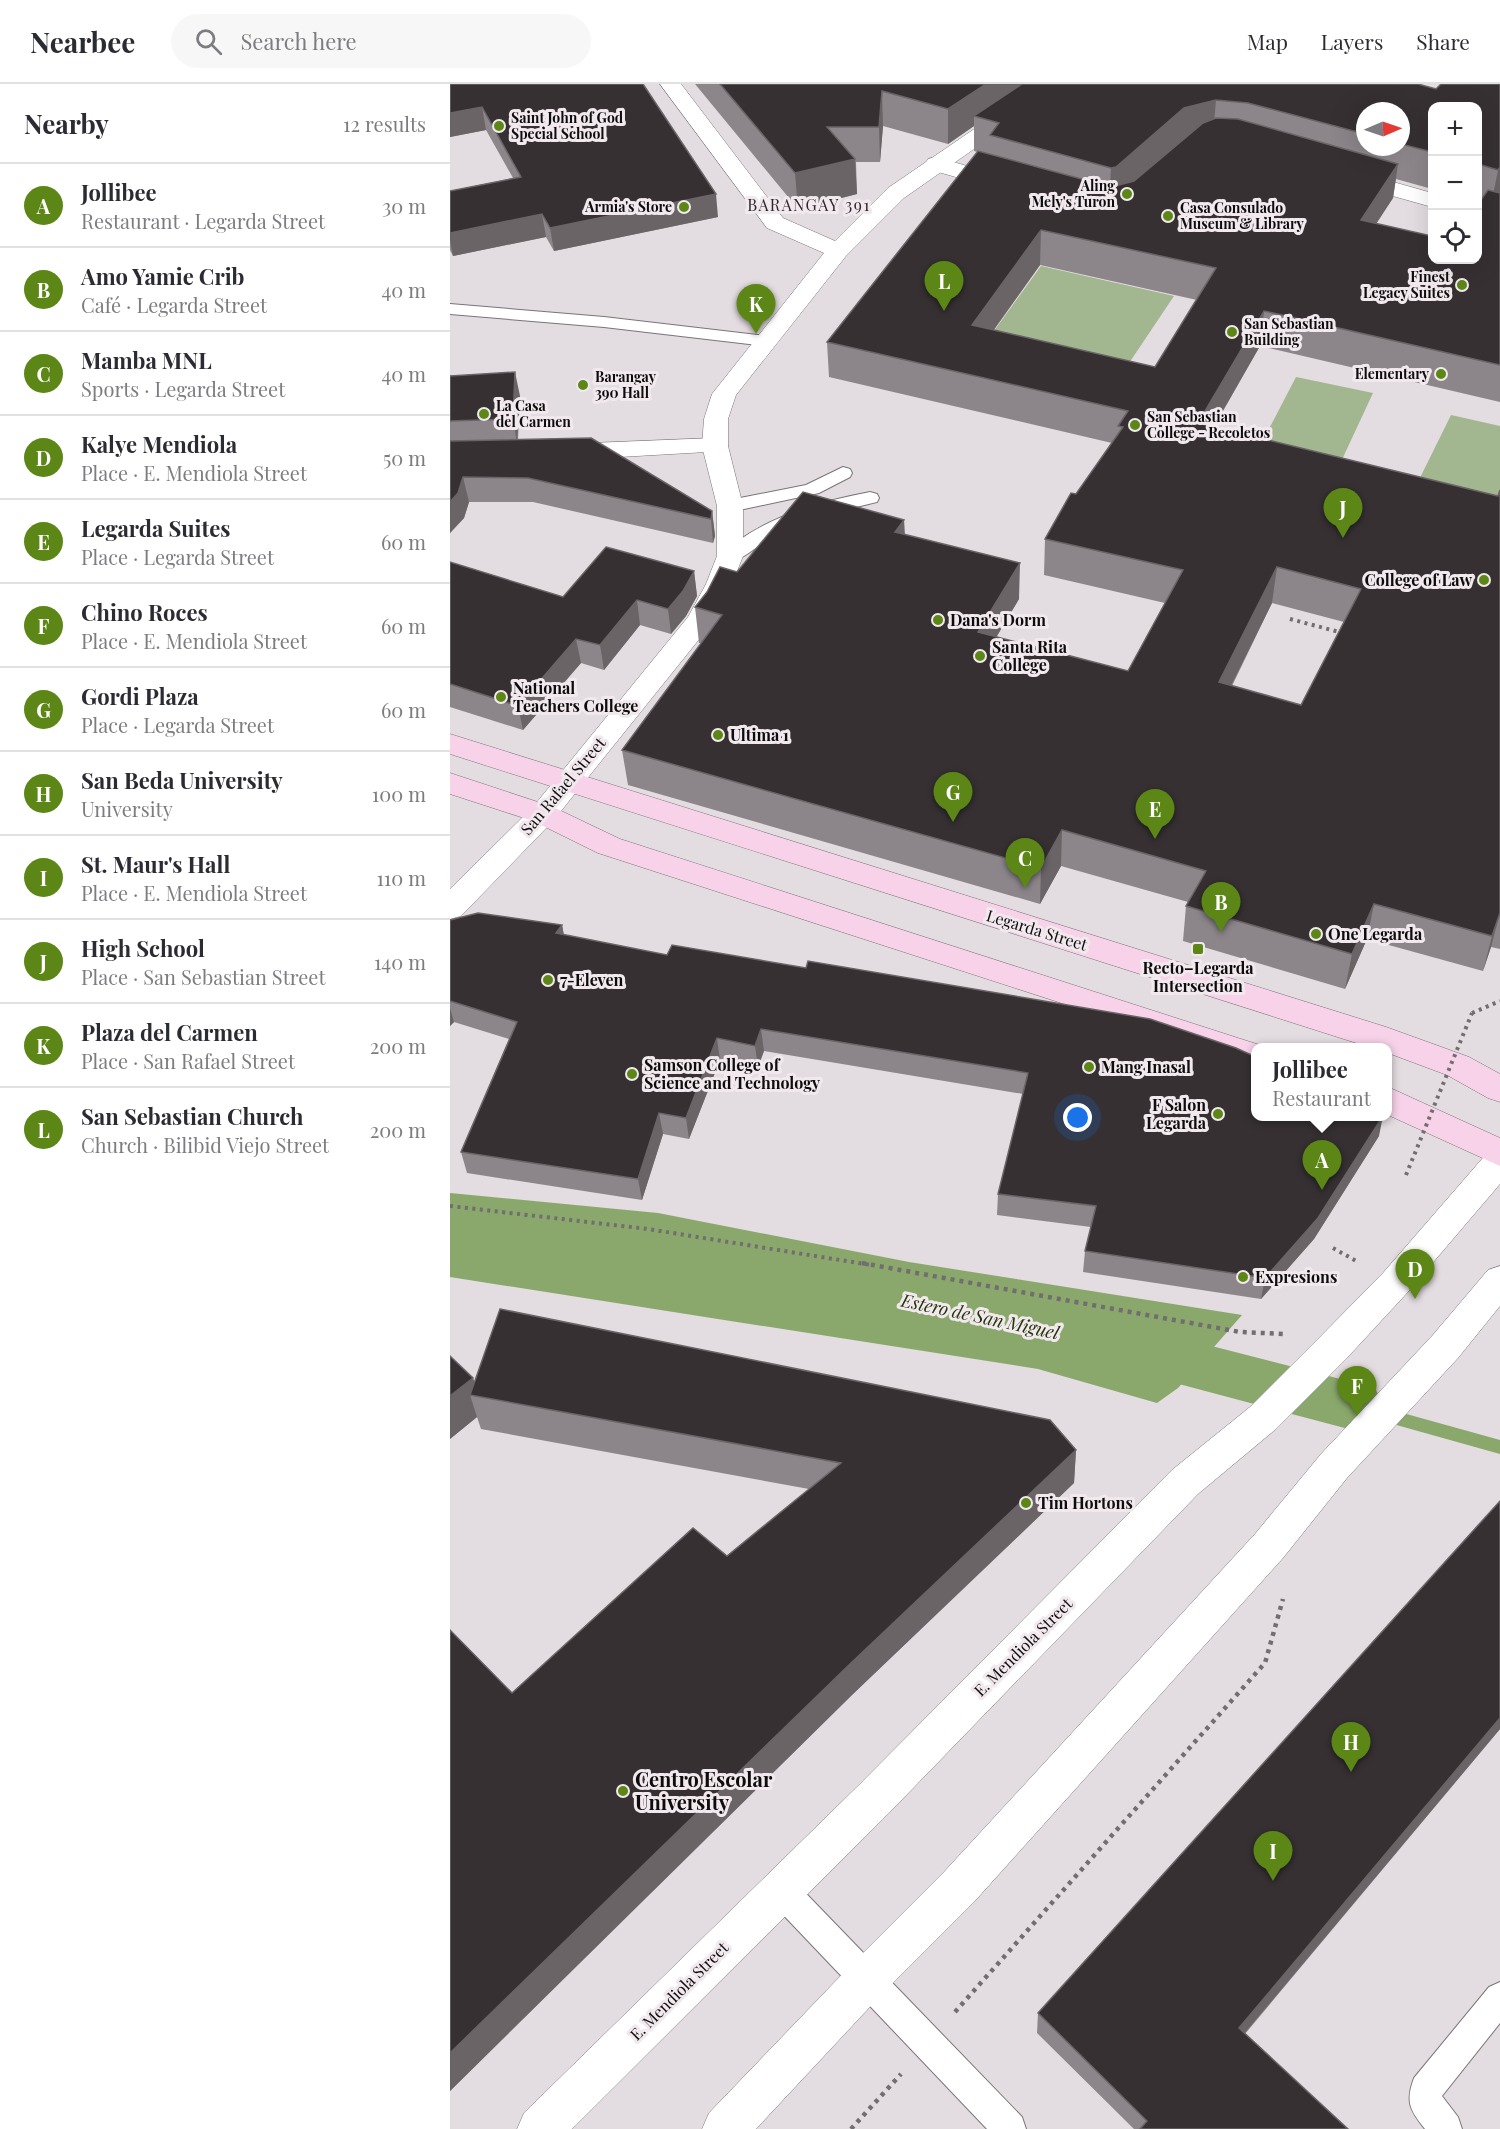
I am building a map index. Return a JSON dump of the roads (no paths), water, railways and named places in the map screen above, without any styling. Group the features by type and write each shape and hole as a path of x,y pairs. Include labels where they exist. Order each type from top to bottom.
{"main road":[{"name":"Legarda Street","path":"450,744 1375,1036 1458,1066 1500,1089"},
{"path":"450,783 543,814 609,846 1251,1052"},
{"path":"1392,1102 1500,1153"}],"street":[{"path":"670,84 775,223 838,251"},
{"name":"San Rafael Street","path":"450,908 543,814 699,621 719,584 730,556 730,506 715,446 716,419 724,394 838,251 896,194 1054,84"},
{"path":"936,164 1019,189"},
{"path":"1335,172 1428,199"},
{"path":"545,453 715,446"},
{"name":"E. Mendiola Street","path":"540,2129 782,1890 1185,1482 1263,1418 1334,1348 1395,1283 1500,1161"},
{"path":"725,2129 867,1979 960,1887 1269,1546 1334,1466 1445,1347 1500,1280"}],"lane":[{"path":"450,309 604,322 766,341"},
{"path":"730,506 812,489 843,473"},
{"path":"730,556 772,528 797,517 832,505 870,498"},
{"path":"782,1890 1010,2129"},
{"path":"1446,2129 1425,2103 1426,2090 1500,1998"}],"water":[{"path":"450,1193 658,1213 909,1262 1242,1315 1178,1388 1157,1403 1038,1369 450,1277"}],"waterway":[{"name":"Estero de San Miguel","path":"1130,1348 1356,1407"},
{"name":"Estero de San Miguel","path":"1356,1407 1500,1447"}],"place":[{"name":"Saint John of God Special School","path":"499,126"},
{"name":"Aling Mely's Turon","path":"1127,194"},
{"name":"Armia's Store","path":"684,207"},
{"name":"Casa Consulado Museum & Library","path":"1168,216"},
{"name":"Finest Legacy Suites","path":"1462,285"},
{"name":"San Sebastian Church","path":"944,311"},
{"name":"San Sebastian Building","path":"1232,332"},
{"name":"Plaza del Carmen","path":"756,334"},
{"name":"Elementary","path":"1441,374"},
{"name":"Barangay 390 Hall","path":"583,385"},
{"name":"La Casa del Carmen","path":"484,414"},
{"name":"San Sebastian College - Recoletos","path":"1135,425"},
{"name":"High School","path":"1343,538"},
{"name":"College of Law","path":"1484,580"},
{"name":"Dana's Dorm","path":"938,620"},
{"name":"Santa Rita College","path":"980,656"},
{"name":"National Teachers College","path":"501,697"},
{"name":"Ultima 1","path":"718,735"},
{"name":"Gordi Plaza","path":"953,822"},
{"name":"Legarda Suites","path":"1155,839"},
{"name":"Mamba MNL","path":"1025,888"},
{"name":"Amo Yamie Crib","path":"1221,932"},
{"name":"One Legarda","path":"1316,934"},
{"name":"Recto–Legarda Intersection","path":"1198,949"},
{"name":"7-Eleven","path":"548,980"},
{"name":"Mang Inasal","path":"1089,1067"},
{"name":"Samson College of Science and Technology","path":"632,1074"},
{"name":"F Salon Legarda","path":"1218,1114"},
{"name":"Jollibee","path":"1322,1190"},
{"name":"Expresions","path":"1243,1277"},
{"name":"Kalye Mendiola","path":"1415,1299"},
{"name":"Chino Roces","path":"1357,1416"},
{"name":"Tim Hortons","path":"1026,1503"},
{"name":"San Beda University","path":"1351,1772"},
{"name":"Centro Escolar University","path":"623,1791"},
{"name":"St. Maur's Hall","path":"1273,1881"}],"district":[{"name":"BARANGAY 391","path":"809,205"}]}
